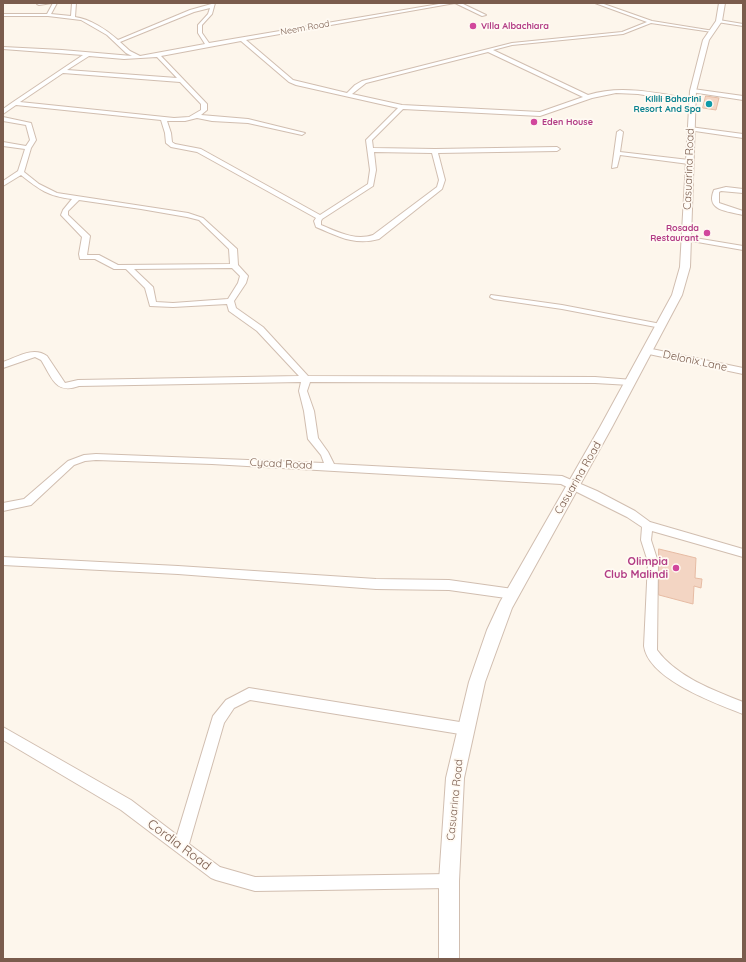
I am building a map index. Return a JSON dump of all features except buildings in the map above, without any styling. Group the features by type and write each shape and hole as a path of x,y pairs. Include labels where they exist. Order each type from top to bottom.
{"street":[{"path":"39,4 50,3"},
{"path":"48,15 56,3"},
{"path":"73,17 74,3"},
{"name":"Neem Road","path":"3,48 140,58 453,3"},
{"path":"456,3 484,15"},
{"path":"597,3 651,22 712,31"},
{"name":"Casuarina Road","path":"449,959 449,881 455,778 477,682 495,630 678,295 685,267 690,129 693,91 706,40 718,21 722,3"},
{"path":"199,4 212,4"},
{"path":"117,42 212,4"},
{"path":"208,45 200,32 200,25 210,14 212,4"},
{"path":"3,15 48,15 82,19 98,28 128,52 140,58"},
{"path":"718,21 743,25"},
{"path":"347,96 357,86 364,82 489,50 521,43 623,33 651,22"},
{"path":"242,39 291,81 304,86 402,107 540,114 605,92 617,91 693,101"},
{"path":"489,50 589,98"},
{"path":"3,112 88,54"},
{"path":"15,103 163,119 183,120 197,116 204,110 204,104 158,55"},
{"path":"62,71 181,80"},
{"path":"693,91 743,98"},
{"path":"402,107 370,139 373,170 371,185 320,218 317,221 318,226 351,239 366,240 381,235 440,188 442,180 435,151"},
{"path":"197,116 212,119 248,121 302,132"},
{"path":"3,119 26,122 30,125 33,140 28,148 21,172 3,184"},
{"path":"163,119 168,133 169,143 173,146 199,150 320,218"},
{"path":"690,129 743,136"},
{"path":"614,167 620,132"},
{"path":"3,144 28,148"},
{"path":"3,150 14,146"},
{"path":"371,150 435,151 557,149"},
{"path":"617,153 689,162"},
{"path":"21,172 37,185 55,195 141,206 188,215 201,220 212,227 233,249 234,266 244,276 242,283 230,301 232,309 260,329 306,379"},
{"path":"743,191 726,189 718,190 716,191 714,202 717,206 743,213"},
{"path":"77,198 65,211 64,215 86,236 86,241 82,252 83,257 96,257 117,267 129,268 234,266"},
{"path":"686,238 743,248"},
{"path":"129,268 149,287 154,304 173,305 230,301"},
{"path":"494,297 569,308 661,326"},
{"name":"Delonix Lane","path":"647,351 743,371"},
{"path":"3,365 34,354 40,355 44,358 63,386 86,382 306,379 595,380 630,382"},
{"path":"306,379 303,391 309,411 310,429 313,439 325,454 330,467"},
{"name":"Cycad Road","path":"3,507 21,505 27,502 71,462 84,458 212,461 400,472 531,477 562,480 617,506 647,525 743,553"},
{"path":"647,525 646,540 653,562 650,641 651,652 656,660 668,671 682,680 743,708"},
{"path":"3,561 178,570 376,584 449,585 514,594"},
{"path":"181,847 218,720 230,704 249,694 466,729"},
{"name":"Cordia Road","path":"3,733 126,805 216,873 255,884 449,881"}],"place":[{"name":"Villa Albachiara","path":"473,26"},
{"name":"Kilili Baharini Resort And Spa","path":"709,104"},
{"name":"Eden House","path":"534,122"},
{"name":"Rosada Restaurant","path":"707,233"},
{"name":"Olimpia Club Malindi","path":"676,568"}]}
